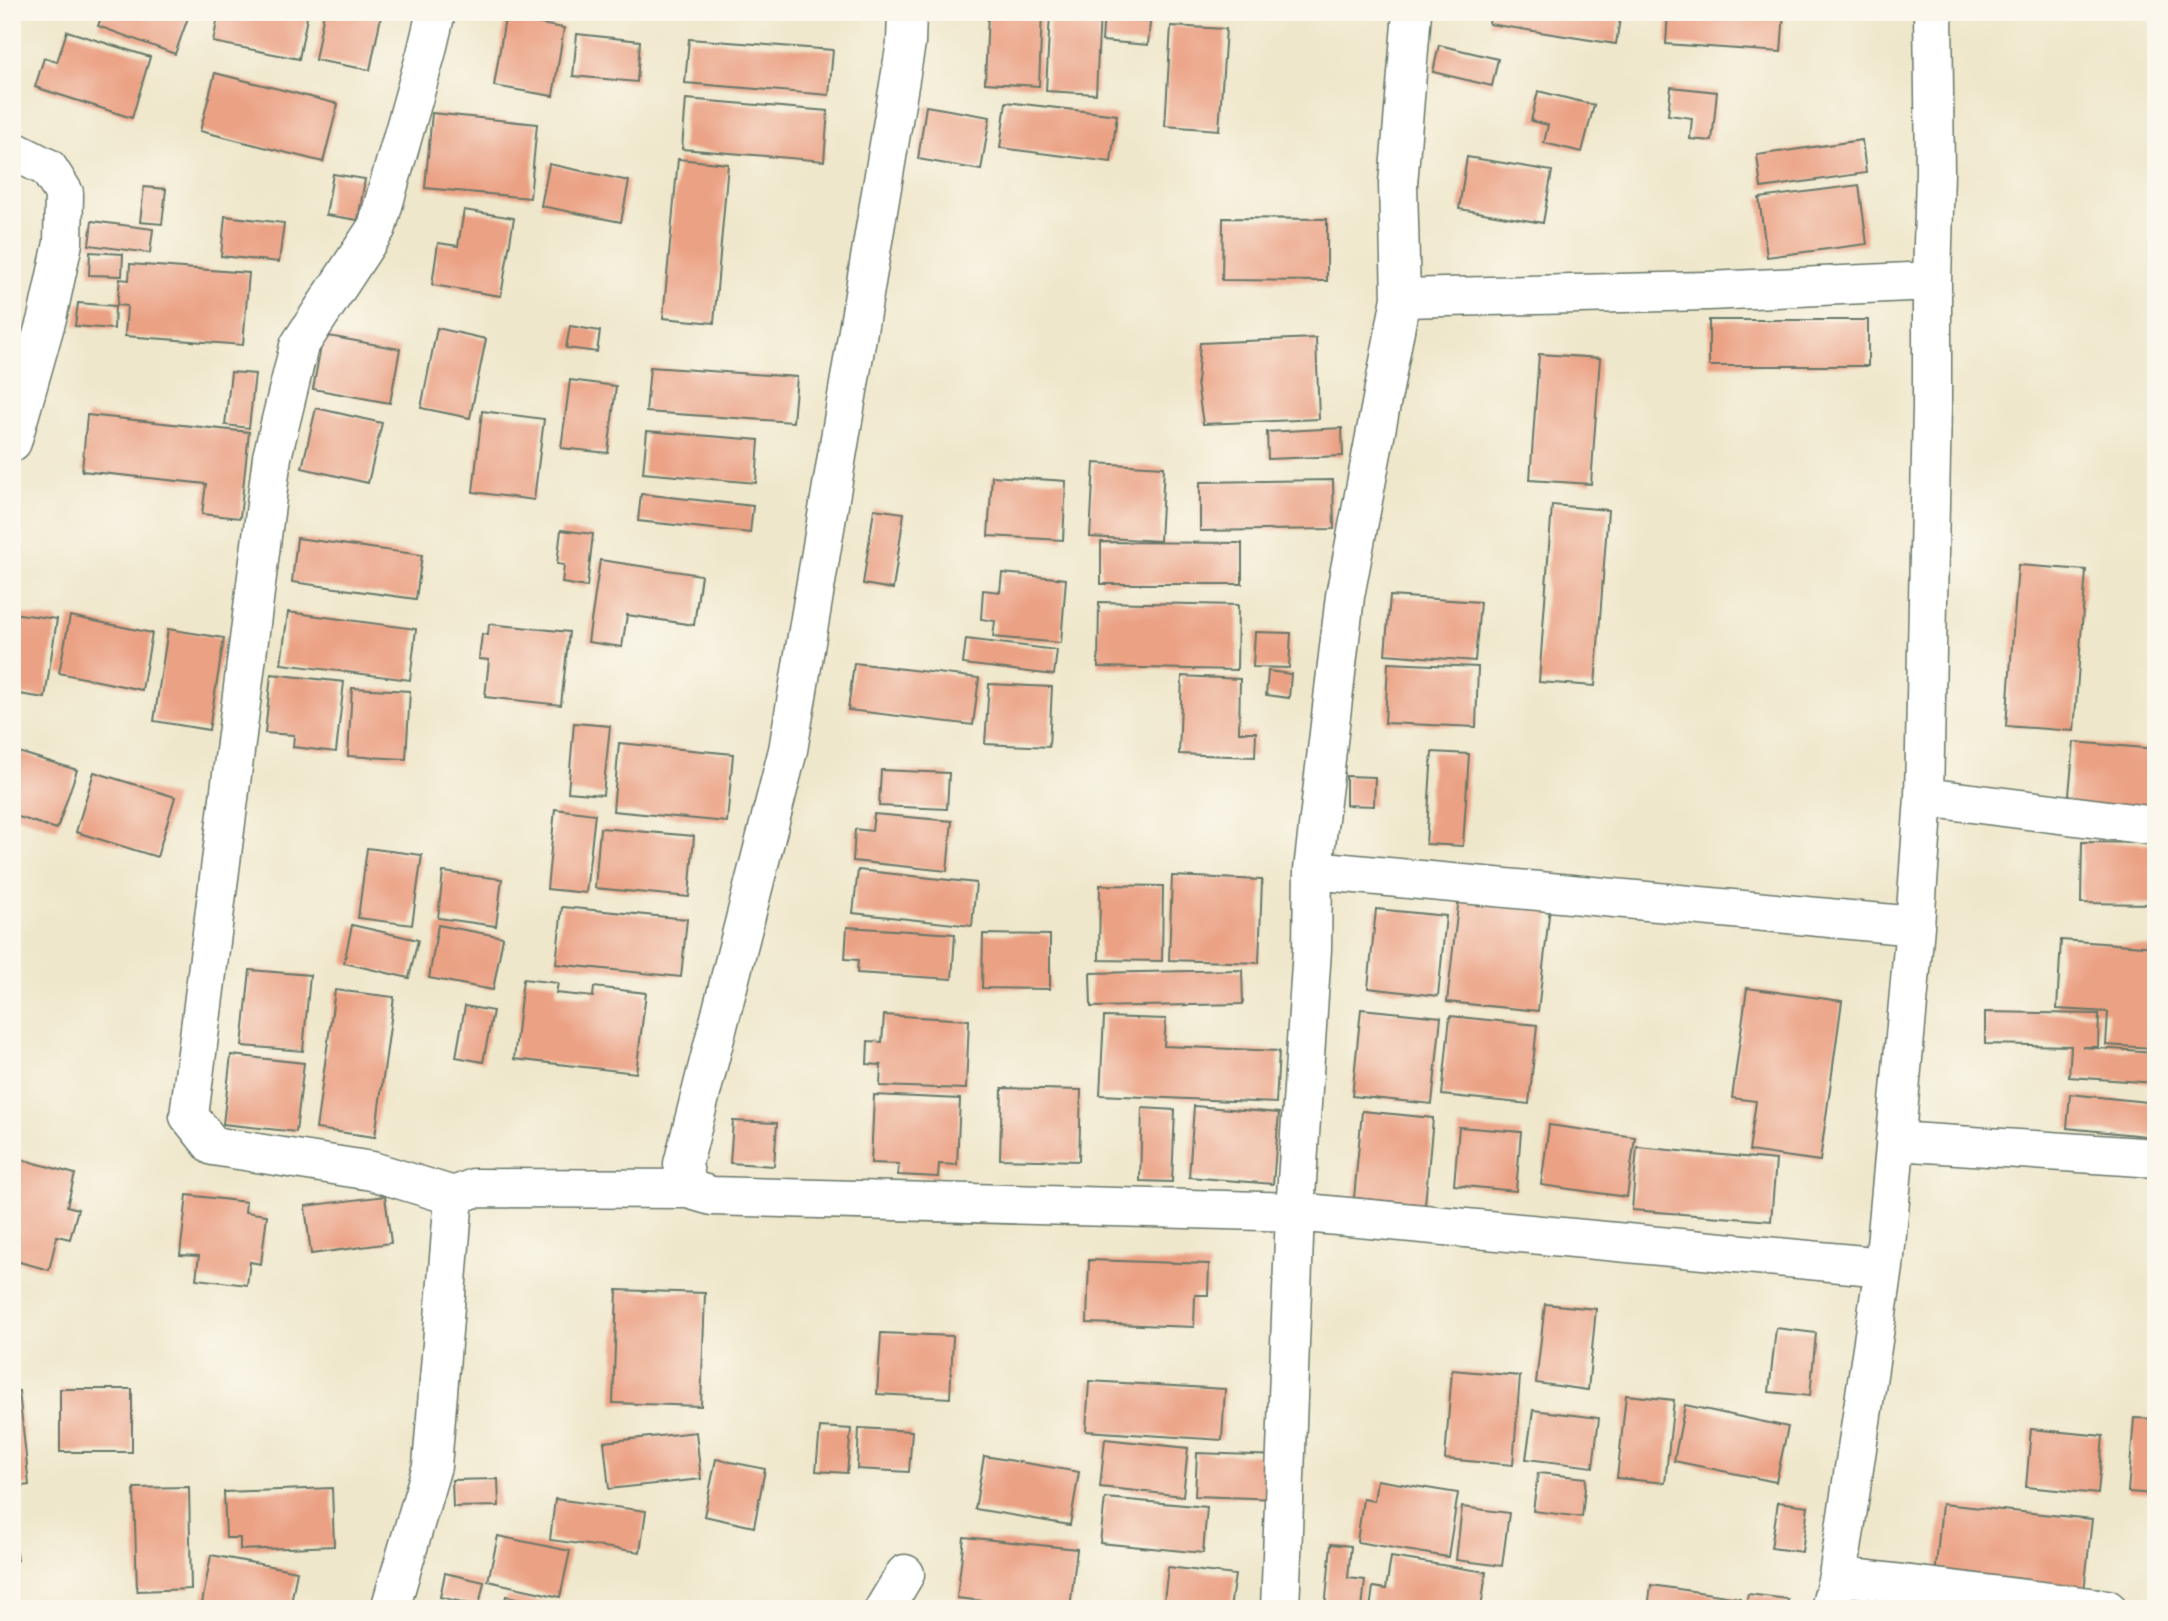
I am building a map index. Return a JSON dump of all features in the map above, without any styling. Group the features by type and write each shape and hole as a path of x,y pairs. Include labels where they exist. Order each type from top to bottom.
{"street":[{"path":"436,12 377,227 299,346 272,457 189,1115 213,1146 372,1171 454,1196 474,1188 688,1189 712,1196 1295,1212 1884,1267"},
{"path":"688,1189 683,1164 788,750 906,43 907,12"},
{"path":"1280,1609 1295,1212 1312,949 1312,870 1345,596 1401,298 1398,184 1412,12"},
{"path":"1933,12 1935,172 1924,797 1884,1267 1834,1592 2107,1609"},
{"path":"12,150 48,168 64,193 62,243 50,306 12,442"},
{"path":"1401,298 1708,291 1932,281"},
{"path":"1924,797 2156,825"},
{"path":"1312,870 1915,926"},
{"path":"1895,1142 2156,1158"},
{"path":"390,1609 432,1466 454,1196"},
{"path":"884,1609 905,1574"}],"building":[{"path":"103,12 190,12 175,54 98,26"},
{"path":"219,12 308,12 299,59 213,42"},
{"path":"324,12 382,12 370,70 315,60"},
{"path":"988,12 1042,12 1039,86 985,83"},
{"path":"1050,12 1100,12 1096,94 1046,91"},
{"path":"1104,12 1151,12 1148,45 1102,41"},
{"path":"1491,12 1621,12 1616,44 1489,24"},
{"path":"1668,12 1784,12 1781,52 1666,44"},
{"path":"1859,12 1883,12 1882,19 1859,17"},
{"path":"505,18 564,28 553,96 494,86"},
{"path":"1171,26 1226,29 1219,130 1165,126"},
{"path":"67,31 150,57 132,118 35,87 44,58 57,62"},
{"path":"577,34 640,41 637,82 573,76"},
{"path":"689,39 833,50 829,95 685,83"},
{"path":"1439,45 1498,59 1492,86 1433,72"},
{"path":"215,73 338,104 323,162 200,131"},
{"path":"1671,87 1717,92 1712,141 1690,139 1692,118 1668,115"},
{"path":"1538,91 1594,105 1582,152 1544,143 1548,125 1531,121"},
{"path":"686,99 828,111 824,161 682,149"},
{"path":"1006,102 1117,115 1111,162 1000,148"},
{"path":"926,106 990,117 981,170 918,159"},
{"path":"432,113 537,124 530,198 425,188"},
{"path":"1862,140 1866,173 1761,188 1757,155"},
{"path":"1467,157 1552,171 1543,223 1459,209"},
{"path":"678,159 728,164 714,323 663,318"},
{"path":"549,164 629,181 621,222 541,206"},
{"path":"333,174 365,179 358,220 326,215"},
{"path":"1859,185 1867,244 1767,257 1759,198"},
{"path":"144,187 166,189 162,224 140,222"},
{"path":"464,210 514,218 501,296 432,285 438,243 458,246"},
{"path":"225,216 284,223 279,262 221,256"},
{"path":"1223,218 1327,219 1327,281 1222,280"},
{"path":"92,221 153,229 150,253 89,245"},
{"path":"90,252 123,254 122,276 89,275"},
{"path":"130,264 249,273 243,345 125,336 127,306 117,305 120,279 129,280"},
{"path":"78,303 115,306 114,329 75,326"},
{"path":"1709,320 1868,320 1868,366 1709,366"},
{"path":"570,326 600,331 597,352 566,348"},
{"path":"437,328 486,339 470,418 421,408"},
{"path":"323,335 400,349 390,403 313,389"},
{"path":"1316,338 1319,419 1203,424 1197,383 1200,343"},
{"path":"1539,354 1600,358 1591,484 1530,480"},
{"path":"650,367 797,377 793,422 646,412"},
{"path":"231,372 255,374 249,428 225,425"},
{"path":"570,380 616,386 608,453 561,448"},
{"path":"316,408 382,423 368,483 302,468"},
{"path":"482,411 544,419 534,500 473,492"},
{"path":"87,415 249,432 240,518 202,514 206,484 82,471"},
{"path":"1342,428 1343,456 1268,459 1267,432"},
{"path":"647,431 759,440 756,483 643,473"},
{"path":"1094,463 1164,467 1160,541 1090,537"},
{"path":"992,476 1066,481 1063,540 988,536"},
{"path":"1333,480 1334,529 1200,531 1200,482"},
{"path":"641,494 753,506 750,533 638,521"},
{"path":"1552,505 1608,510 1595,686 1539,682"},
{"path":"874,509 904,513 893,589 863,584"},
{"path":"561,530 593,534 587,587 562,583 564,565 557,564"},
{"path":"297,538 422,555 416,599 292,582"},
{"path":"1101,542 1242,543 1242,584 1101,584"},
{"path":"600,560 701,575 694,625 627,615 622,647 588,642"},
{"path":"2018,565 2086,570 2074,731 2006,726"},
{"path":"1002,573 1066,579 1061,643 993,637 995,621 981,619 983,590 1000,592"},
{"path":"1390,596 1480,602 1475,661 1385,654"},
{"path":"1099,602 1238,605 1237,670 1098,667"},
{"path":"288,612 416,629 410,680 281,664"},
{"path":"12,613 57,619 45,698 12,693"},
{"path":"70,616 152,633 142,690 59,673"},
{"path":"489,624 569,632 561,705 485,697 489,660 479,659 482,634 488,635"},
{"path":"168,629 224,638 209,730 154,721"},
{"path":"1255,632 1291,633 1289,668 1253,667"},
{"path":"966,639 1057,650 1054,675 963,664"},
{"path":"854,663 979,678 973,725 848,710"},
{"path":"1388,663 1478,667 1476,727 1385,723"},
{"path":"1268,671 1291,674 1289,698 1266,695"},
{"path":"271,674 344,682 336,752 293,747 294,735 265,733"},
{"path":"1182,676 1240,679 1239,732 1256,732 1255,757 1179,754"},
{"path":"989,684 1052,687 1049,747 985,744"},
{"path":"352,688 410,691 406,759 348,756"},
{"path":"574,723 610,726 603,795 568,792"},
{"path":"2074,742 2156,749 2156,812 2068,805"},
{"path":"619,743 733,754 727,822 613,811"},
{"path":"12,750 77,770 57,829 12,815"},
{"path":"1432,752 1469,754 1463,846 1426,844"},
{"path":"881,770 949,773 947,809 879,806"},
{"path":"94,772 175,797 157,857 76,832"},
{"path":"1346,776 1375,777 1374,806 1346,805"},
{"path":"555,809 595,814 586,893 547,889"},
{"path":"874,814 952,821 947,871 853,861 855,829 872,831"},
{"path":"600,828 694,836 689,897 595,888"},
{"path":"2082,842 2152,843 2152,904 2081,903"},
{"path":"367,848 422,855 412,925 358,918"},
{"path":"858,870 976,883 972,926 853,913"},
{"path":"443,872 502,879 496,926 438,918"},
{"path":"1172,876 1262,880 1259,963 1169,960"},
{"path":"1100,885 1163,886 1162,961 1099,960"},
{"path":"1459,897 1550,907 1538,1011 1447,1002"},
{"path":"562,907 687,919 681,977 556,964"},
{"path":"1376,909 1446,916 1438,996 1368,988"},
{"path":"352,925 418,940 409,978 344,963"},
{"path":"438,925 503,937 493,990 429,978"},
{"path":"847,927 955,934 952,979 857,973 858,960 845,959"},
{"path":"983,934 1050,935 1050,989 982,988"},
{"path":"2061,940 2156,947 2152,1048 2106,1045 2108,1012 2057,1009"},
{"path":"250,970 310,975 303,1051 242,1046"},
{"path":"1242,970 1243,1004 1091,1007 1090,973"},
{"path":"523,979 558,983 556,993 593,997 594,987 646,993 636,1073 514,1059"},
{"path":"1747,988 1842,1001 1820,1161 1749,1151 1756,1101 1732,1098"},
{"path":"335,990 394,997 375,1137 316,1129"},
{"path":"465,1006 493,1011 483,1062 456,1057"},
{"path":"1361,1009 1441,1017 1432,1104 1352,1096"},
{"path":"1985,1012 2099,1014 2098,1047 2082,1047 2156,1052 2156,1083 2069,1077 2071,1046 1985,1044"},
{"path":"884,1015 969,1020 966,1089 880,1086 881,1065 867,1064 868,1041 882,1042"},
{"path":"1450,1016 1537,1025 1529,1104 1442,1095"},
{"path":"1104,1017 1166,1019 1164,1046 1279,1051 1276,1103 1100,1095"},
{"path":"231,1055 304,1063 296,1132 223,1124"},
{"path":"1002,1088 1081,1090 1079,1161 1000,1159"},
{"path":"2070,1094 2156,1103 2156,1137 2067,1128"},
{"path":"874,1095 960,1099 957,1165 939,1164 938,1177 898,1175 899,1164 871,1163"},
{"path":"1194,1106 1279,1113 1273,1184 1189,1177"},
{"path":"1142,1108 1175,1110 1172,1182 1140,1181"},
{"path":"1362,1111 1433,1118 1425,1205 1354,1198"},
{"path":"733,1121 777,1123 774,1166 730,1163"},
{"path":"1549,1125 1635,1137 1627,1197 1541,1185"},
{"path":"1459,1127 1521,1132 1516,1191 1454,1185"},
{"path":"1637,1147 1776,1160 1771,1221 1632,1210"},
{"path":"17,1158 75,1174 67,1206 78,1209 70,1239 57,1236 49,1270 12,1260 12,1178"},
{"path":"187,1195 246,1202 245,1212 267,1215 261,1264 250,1262 247,1285 196,1279 199,1256 180,1255"},
{"path":"385,1196 391,1243 311,1254 305,1206"},
{"path":"1089,1260 1209,1264 1208,1295 1195,1295 1194,1327 1087,1323"},
{"path":"617,1290 705,1293 701,1406 613,1403"},
{"path":"1545,1304 1596,1309 1588,1390 1536,1383"},
{"path":"1776,1328 1816,1333 1810,1396 1769,1392"},
{"path":"881,1333 953,1336 950,1398 877,1394"},
{"path":"1452,1370 1520,1376 1513,1465 1445,1459"},
{"path":"1089,1381 1225,1389 1222,1440 1086,1431"},
{"path":"60,1389 132,1389 132,1452 60,1452"},
{"path":"19,1391 29,1485 12,1487 12,1392"},
{"path":"1626,1395 1674,1400 1665,1483 1617,1478"},
{"path":"1685,1405 1788,1427 1776,1482 1674,1461"},
{"path":"1533,1410 1599,1418 1593,1467 1526,1459"},
{"path":"2134,1418 2156,1419 2156,1494 2128,1492"},
{"path":"820,1427 851,1429 847,1473 816,1471"},
{"path":"859,1428 912,1431 909,1472 857,1469"},
{"path":"2031,1429 2103,1436 2098,1494 2026,1487"},
{"path":"696,1432 701,1479 609,1489 604,1442"},
{"path":"1105,1439 1188,1448 1183,1496 1100,1487"},
{"path":"1197,1453 1282,1456 1281,1499 1195,1496"},
{"path":"984,1456 1079,1472 1070,1525 975,1509"},
{"path":"716,1459 765,1469 754,1527 704,1516"},
{"path":"1538,1473 1586,1478 1582,1517 1533,1511"},
{"path":"498,1479 499,1506 453,1507 452,1480"},
{"path":"1377,1480 1458,1493 1448,1557 1357,1542 1363,1499 1374,1501"},
{"path":"189,1487 191,1589 137,1591 134,1488"},
{"path":"332,1488 334,1546 240,1550 240,1538 226,1538 224,1492"},
{"path":"1105,1498 1207,1507 1203,1553 1100,1543"},
{"path":"555,1499 646,1511 640,1552 550,1540"},
{"path":"1778,1502 1808,1506 1802,1552 1771,1548"},
{"path":"1942,1504 2092,1519 2084,1592 1935,1577"},
{"path":"1462,1507 1509,1513 1502,1566 1456,1560"},
{"path":"498,1536 570,1551 560,1597 488,1581"},
{"path":"964,1537 1077,1549 1070,1609 957,1598"},
{"path":"14,1540 17,1561 12,1561"},
{"path":"1331,1544 1351,1546 1348,1578 1365,1580 1362,1609 1325,1609"},
{"path":"211,1555 297,1571 290,1609 201,1609"},
{"path":"1391,1557 1486,1572 1481,1609 1370,1609 1373,1587 1386,1589"},
{"path":"1168,1567 1235,1575 1230,1609 1163,1609"},
{"path":"445,1573 484,1582 479,1606 440,1597"},
{"path":"1651,1585 1740,1598 1739,1609 1648,1609"},
{"path":"1748,1594 1788,1599 1786,1609 1745,1609"},
{"path":"506,1596 567,1607 567,1609 503,1609"}]}
